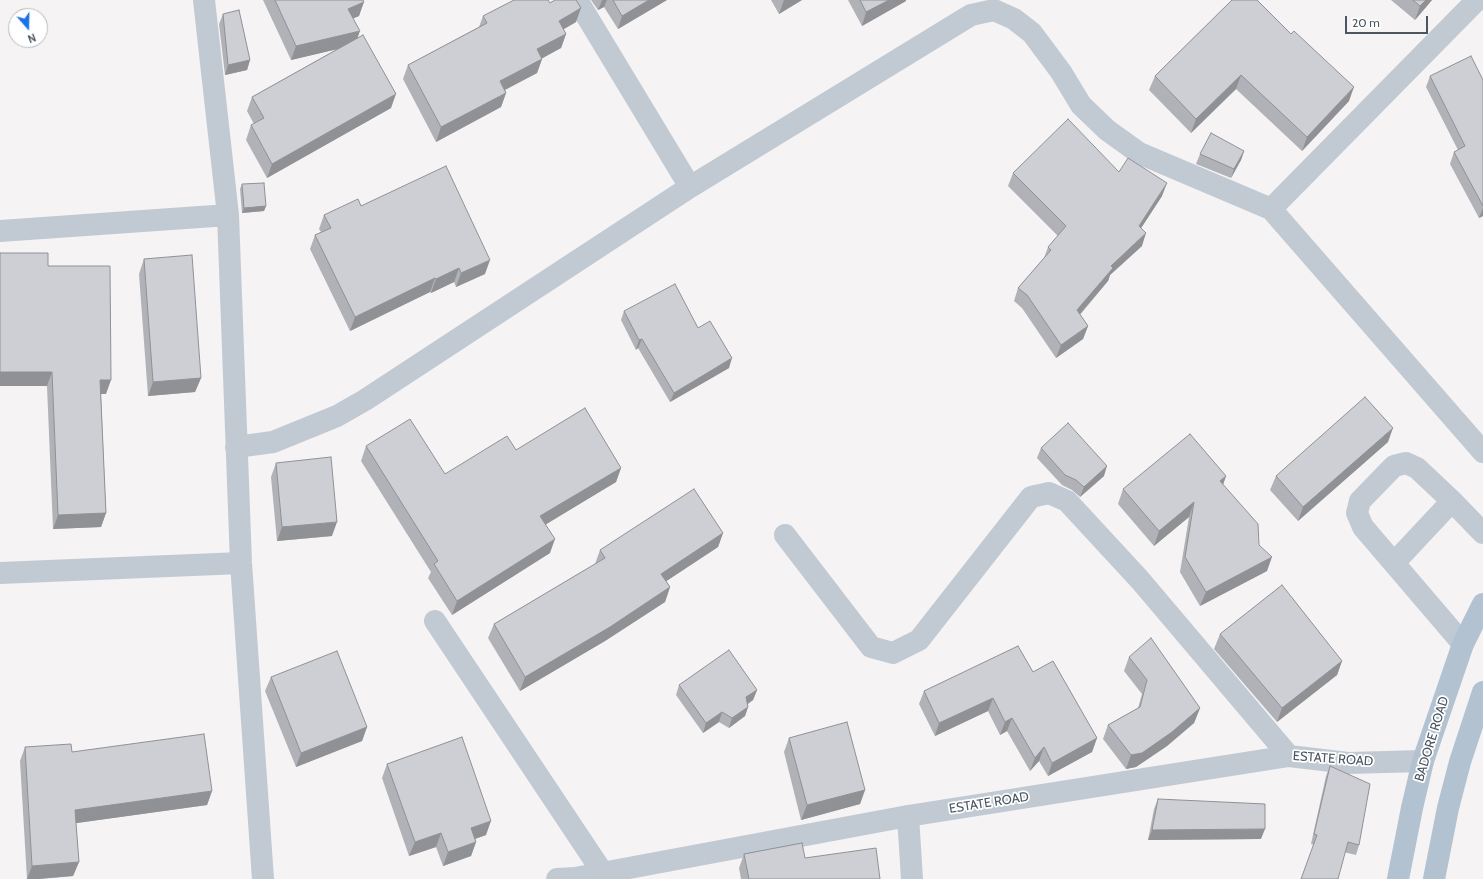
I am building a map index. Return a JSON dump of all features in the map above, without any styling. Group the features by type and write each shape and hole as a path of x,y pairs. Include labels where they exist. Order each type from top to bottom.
{"main road":[{"name":"BADORE ROAD","path":"1398,879 1423,761 1463,644 1483,604"},
{"path":"1434,879 1448,808 1460,762 1483,692"}],"street":[{"path":"204,0 228,215 236,447 242,563 263,879"},
{"path":"577,0 690,186"},
{"path":"1271,209 1477,0"},
{"path":"236,447 273,442 337,416 365,400 690,186 967,8 994,10 1014,19 1032,33 1061,72 1081,104 1107,130 1139,153 1271,209 1483,452"},
{"path":"0,231 228,215"},
{"path":"1463,644 1363,526 1357,513 1360,501 1394,466 1406,463 1417,468 1452,501 1483,534"},
{"path":"785,535 871,647 893,653 919,640 1031,497 1049,493 1067,501 1140,580 1289,756"},
{"path":"1394,563 1452,501"},
{"path":"0,574 242,563"},
{"path":"435,621 603,873"},
{"name":"ESTATE ROAD","path":"569,879 908,816 1289,756 1348,762 1423,761"},
{"path":"908,816 912,879"}],"building":[{"path":"275,0 363,0 364,2 348,9 360,31 296,46"},
{"path":"514,0 548,0 550,3 555,0 576,0 581,8 559,21 566,34 537,49 542,59 500,81 506,93 441,127 408,65 487,23 483,16"},
{"path":"613,0 649,0 622,16"},
{"path":"860,0 889,0 866,12"},
{"path":"1232,0 1257,0 1291,34 1294,31 1354,87 1307,137 1241,75 1196,119 1155,76"},
{"path":"1413,0 1426,0 1420,6"},
{"path":"239,10 250,60 228,65 223,14"},
{"path":"363,35 396,94 272,164 251,125 264,118 252,97"},
{"path":"1471,56 1483,80 1483,206 1454,152 1465,146 1430,76"},
{"path":"1068,119 1119,172 1128,158 1167,183 1139,226 1146,233 1111,266 1113,268 1077,310 1088,326 1061,345 1027,295 1018,288 1051,250 1048,247 1066,226 1013,173"},
{"path":"1211,133 1244,151 1234,169 1200,154"},
{"path":"446,166 490,260 461,273 459,268 436,279 435,278 355,317 315,235 331,228 324,215 358,199 361,206"},
{"path":"264,183 266,206 244,208 242,184"},
{"path":"0,253 48,253 48,266 110,266 111,380 100,380 106,513 58,515 52,372 0,372"},
{"path":"192,255 201,378 153,382 144,259"},
{"path":"675,284 698,328 710,321 732,358 674,393 642,339 639,340 624,311"},
{"path":"1365,397 1393,428 1303,507 1276,476"},
{"path":"585,408 621,468 540,516 555,539 457,601 434,564 438,561 366,446 410,419 445,474 507,436 516,450"},
{"path":"1068,423 1107,466 1084,487 1076,480 1065,475 1041,448"},
{"path":"1190,434 1226,476 1220,481 1258,524 1259,545 1272,557 1206,592 1185,557 1194,502 1159,531 1123,489"},
{"path":"331,457 337,522 282,527 276,463"},
{"path":"694,489 723,533 661,574 670,587 610,627 525,677 494,624 605,558 600,550"},
{"path":"1282,585 1342,661 1282,708 1220,634"},
{"path":"1151,638 1200,708 1172,732 1142,753 1131,755 1108,725 1140,707 1147,680 1129,657"},
{"path":"1018,646 1033,672 1053,661 1097,738 1052,763 1044,747 1035,758 1012,718 1005,722 993,698 939,723 924,691"},
{"path":"729,650 757,690 746,697 748,707 732,718 722,712 706,723 679,685"},
{"path":"337,651 367,727 301,753 271,677"},
{"path":"847,722 865,790 807,805 789,738"},
{"path":"204,734 212,791 75,810 79,862 32,866 25,747 71,744 72,752"},
{"path":"462,737 491,821 471,828 476,842 448,852 441,833 415,842 387,764"},
{"path":"1330,766 1370,784 1359,845 1348,842 1338,879 1301,879 1317,835 1314,834"},
{"path":"1158,799 1265,804 1265,829 1152,830"},
{"path":"802,843 805,858 876,848 880,879 749,879 744,854"}]}
